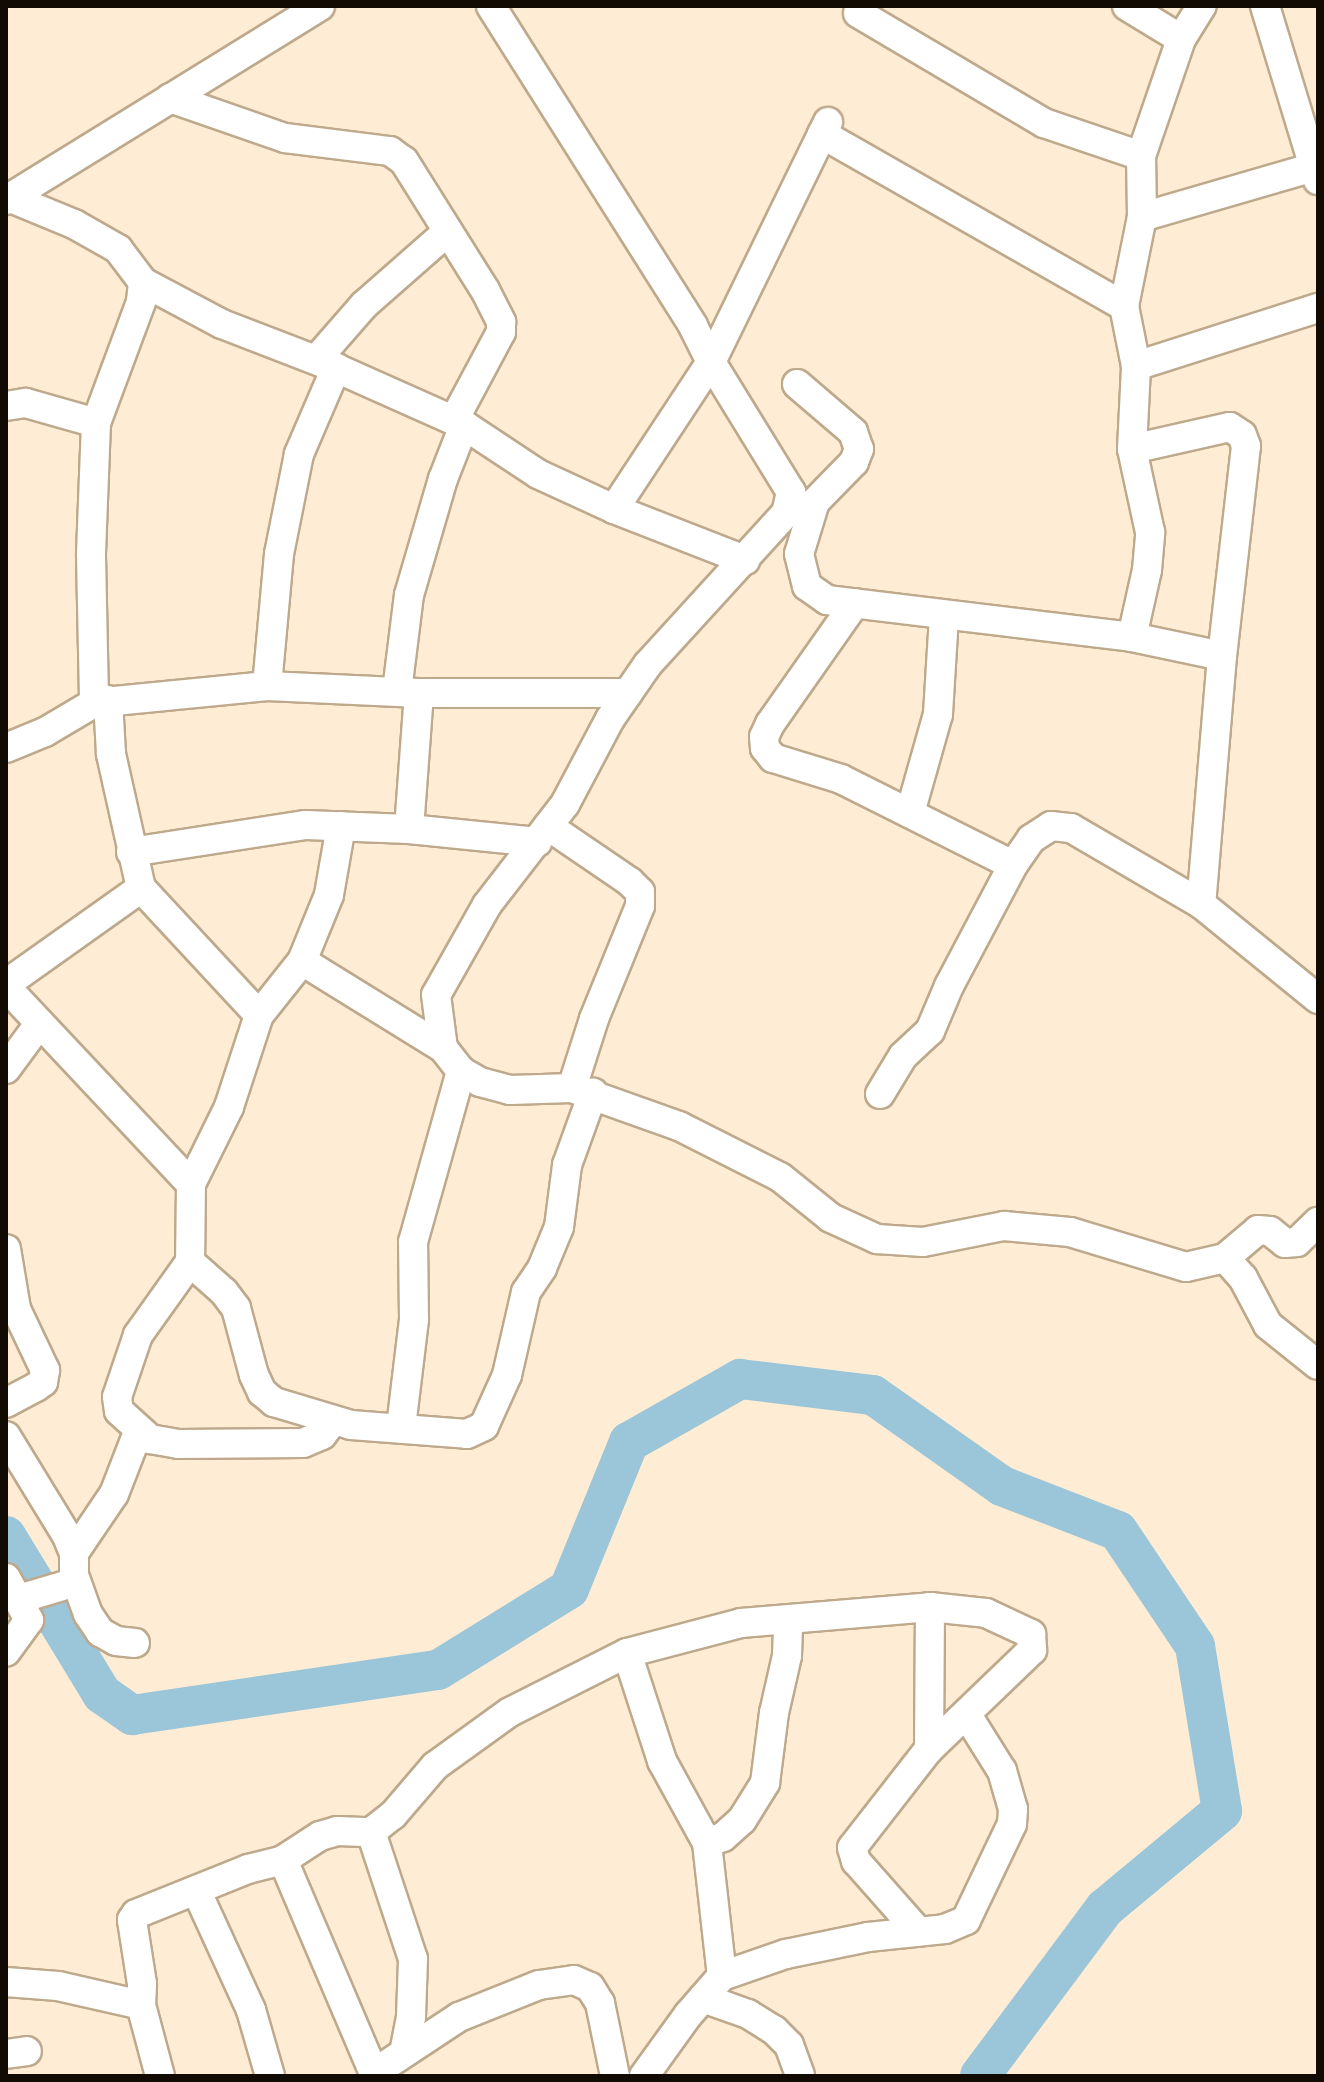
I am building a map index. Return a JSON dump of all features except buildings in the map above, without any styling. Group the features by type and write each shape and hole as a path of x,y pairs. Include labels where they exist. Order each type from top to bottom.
{"street":[{"path":"7,198 320,6"},
{"path":"443,1048 436,995 487,905 542,834 648,664 786,513 791,492 711,362 693,326 491,6"},
{"path":"1127,6 1181,39"},
{"path":"1132,637 1147,570 1150,532 1132,449 1136,366 1124,306 1142,217 1141,156 1181,39 1202,6"},
{"path":"1142,217 1316,174 1265,6"},
{"path":"858,13 1044,123 1141,156"},
{"path":"170,98 285,138 390,151 404,161 485,290 501,322 501,332 459,423 409,595 409,829"},
{"path":"614,509 711,362 825,128 1124,306"},
{"path":"7,198 74,224 118,249 143,282 222,324 326,364 459,423 538,474 614,509 745,560"},
{"path":"267,686 279,554 299,454 326,364 364,305 447,232"},
{"path":"143,282 141,302 96,423 91,556 101,701 141,888 259,1015"},
{"path":"1136,366 1318,308"},
{"path":"797,384 853,432 859,449 854,462 815,502 799,554 807,586 827,600 1132,637 1222,656"},
{"path":"6,406 26,403 96,423"},
{"path":"1132,449 1230,427 1242,435 1246,446 1222,656 1201,904"},
{"path":"855,603 770,724 764,737 765,748 773,758 841,779 1013,865"},
{"path":"910,813 938,714 944,616"},
{"path":"6,748 45,732 101,701 267,686 408,692 628,693"},
{"path":"131,852 306,825 542,834 630,882 640,892 640,906 594,1019 559,1227 542,1268 526,1292 507,1375 484,1426 467,1434 333,1421 274,1402 262,1392 254,1375 236,1308 224,1292 190,1262"},
{"path":"333,1421 322,1435 303,1443 179,1444 150,1439 138,1432 119,1411 117,1397 138,1335 190,1262 191,1184 229,1107 259,1015 302,961 329,895 341,826"},
{"path":"880,1094 903,1056 930,1031 949,986 1013,865 1031,839 1051,826 1071,828 1201,904 1318,999"},
{"path":"141,888 8,992 191,1184"},
{"path":"302,961 443,1048 461,1071 480,1082 510,1090 582,1090 679,1126 780,1177 831,1218 877,1239 923,1242 1004,1226 1070,1232 1186,1267 1225,1258 1258,1230 1270,1231 1285,1243 1297,1242 1318,1222"},
{"path":"6,1069 39,1024"},
{"path":"401,1427 414,1319 413,1242 461,1071"},
{"path":"6,1249 16,1309 45,1370 43,1382 6,1403"},
{"path":"1225,1258 1243,1278 1268,1325 1318,1365"},
{"path":"74,1553 114,1494 138,1432"},
{"path":"6,1436 74,1553 75,1583 88,1614 100,1632 116,1641 135,1643"},
{"path":"6,1652 29,1620 16,1592 75,1583"},
{"path":"929,1749 930,1607"},
{"path":"160,2076 141,2005 142,1984 132,1920 141,1912 248,1869 283,1860 302,1846 337,1831 371,1832 393,1815 435,1766 510,1712 627,1653 741,1623 930,1607 986,1613 1028,1631 1033,1638 1032,1650 929,1749 851,1851 918,1931"},
{"path":"707,1843 723,1837 742,1820 765,1783 774,1713 787,1656 788,1621"},
{"path":"627,1653 662,1761 707,1843 722,1976"},
{"path":"644,2076 722,1976 786,1954 945,1929 966,1920 1012,1824 1012,1797 1002,1771 967,1715"},
{"path":"371,1832 413,1959 411,2017 404,2052"},
{"path":"283,1860 375,2075 404,2052 483,2005 539,1985 574,1980 590,1987 600,2003 615,2076"},
{"path":"197,1892 251,2010 270,2076"},
{"path":"6,1982 58,1986 141,2005"},
{"path":"703,1998 748,2014 774,2030 789,2045 800,2075"}],"waterway":[{"path":"6,1536 102,1694 132,1715 438,1670 569,1589 629,1442 740,1379 873,1395 1002,1486 1118,1531 1195,1646 1222,1811 1105,1908 980,2076"}]}
